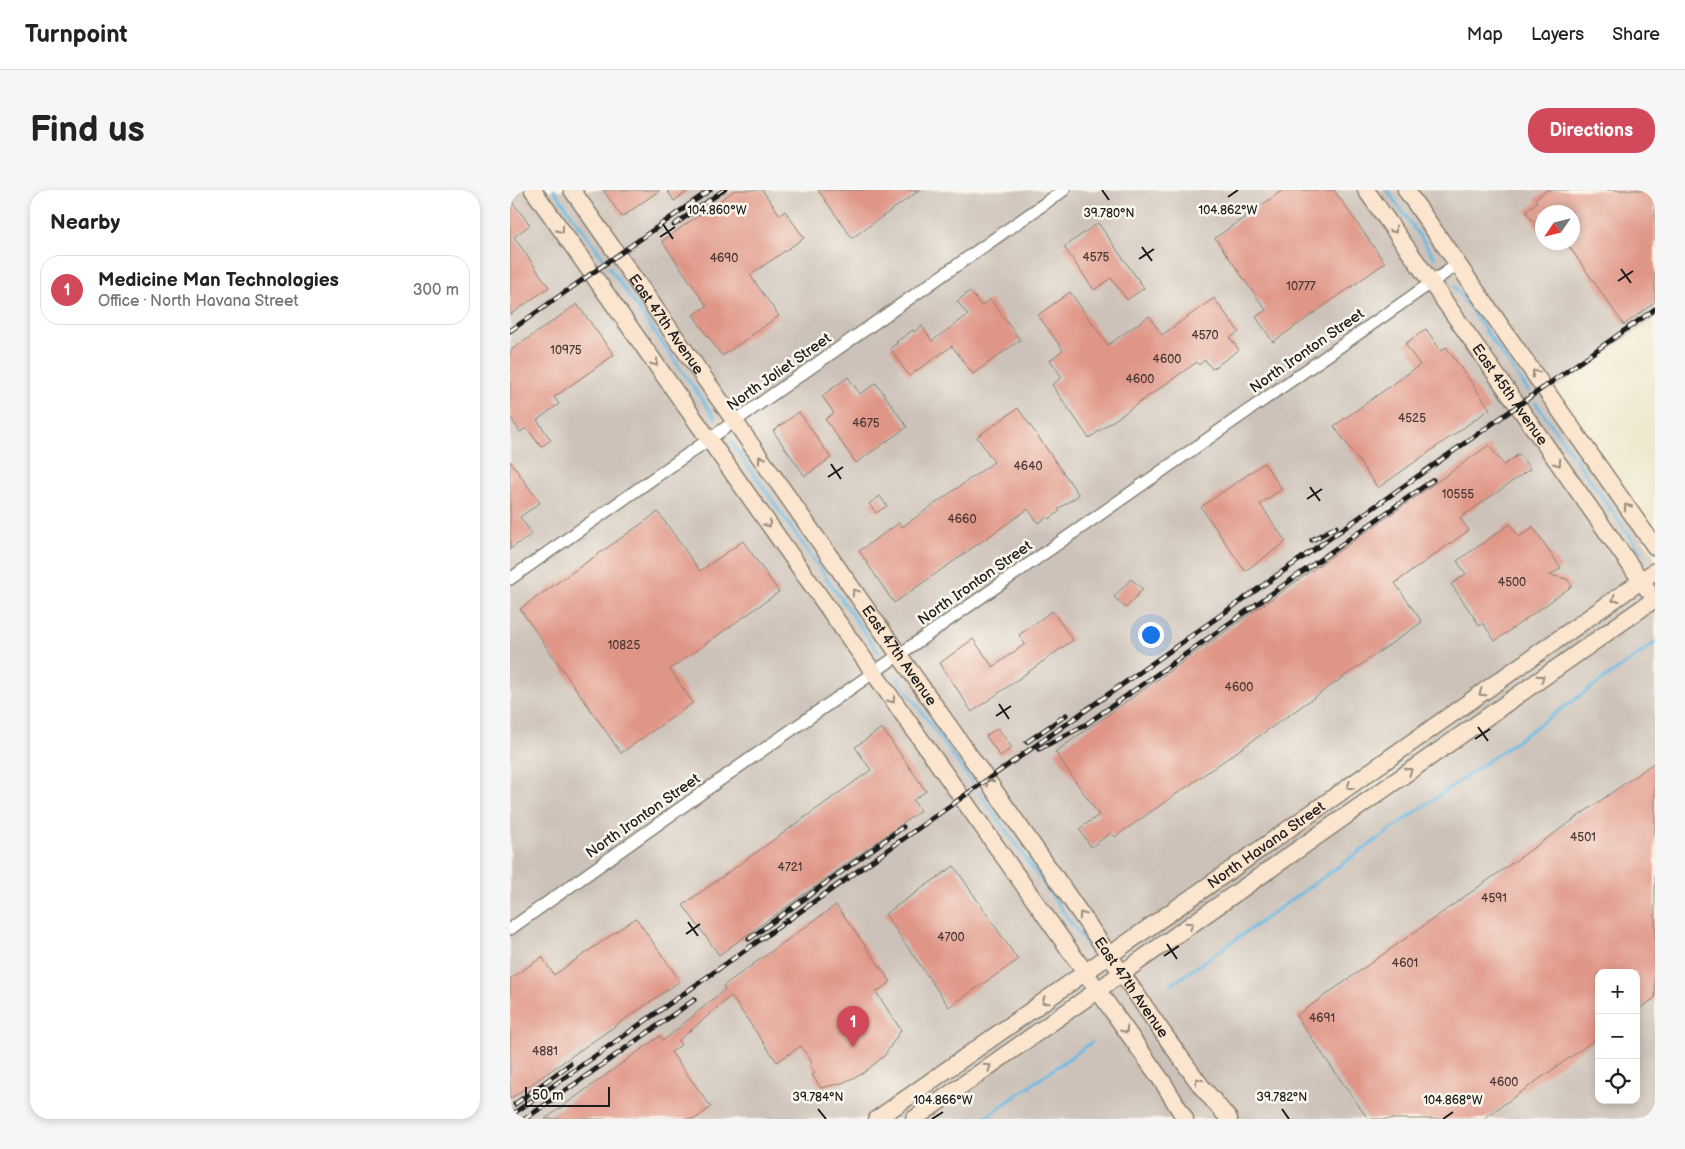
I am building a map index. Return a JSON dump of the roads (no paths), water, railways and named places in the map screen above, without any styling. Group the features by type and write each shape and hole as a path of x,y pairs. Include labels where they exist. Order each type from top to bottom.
{"main road":[{"name":"East 47th Avenue","path":"533,190 1172,1097 1185,1119"},
{"name":"East 47th Avenue","path":"572,190 1110,955 1121,974 1190,1071 1229,1119"},
{"name":"East 45th Avenue","path":"1366,190 1655,599"},
{"path":"1406,190 1655,547"},
{"name":"North Havana Street","path":"876,1119 1655,571"},
{"name":"North Havana Street","path":"914,1119 1655,599"}],"street":[{"name":"North Joliet Street","path":"510,579 1064,190"},
{"name":"North Ironton Street","path":"510,929 899,654 1458,264"}],"waterway":[{"path":"554,190 603,258"},
{"path":"1387,190 1435,258"},
{"path":"609,267 715,418"},
{"path":"1455,287 1528,391"},
{"path":"1536,403 1641,552"},
{"path":"732,443 879,653"},
{"path":"1171,985 1655,643"},
{"path":"897,677 973,784"},
{"path":"979,792 1086,944"},
{"path":"983,1119 1092,1042"}],"railway":[{"path":"510,331 710,190"},
{"path":"674,225 724,190"},
{"path":"510,1116 1655,309"},
{"path":"1039,749 1085,725 1433,480"},
{"path":"1312,540 1336,527"},
{"path":"1027,742 1066,715"},
{"path":"749,939 903,827"},
{"path":"525,1119 694,1000"},
{"path":"515,1104 570,1064"}],"place":[{"name":"Medicine Man Technologies","path":"853,1047"}]}
